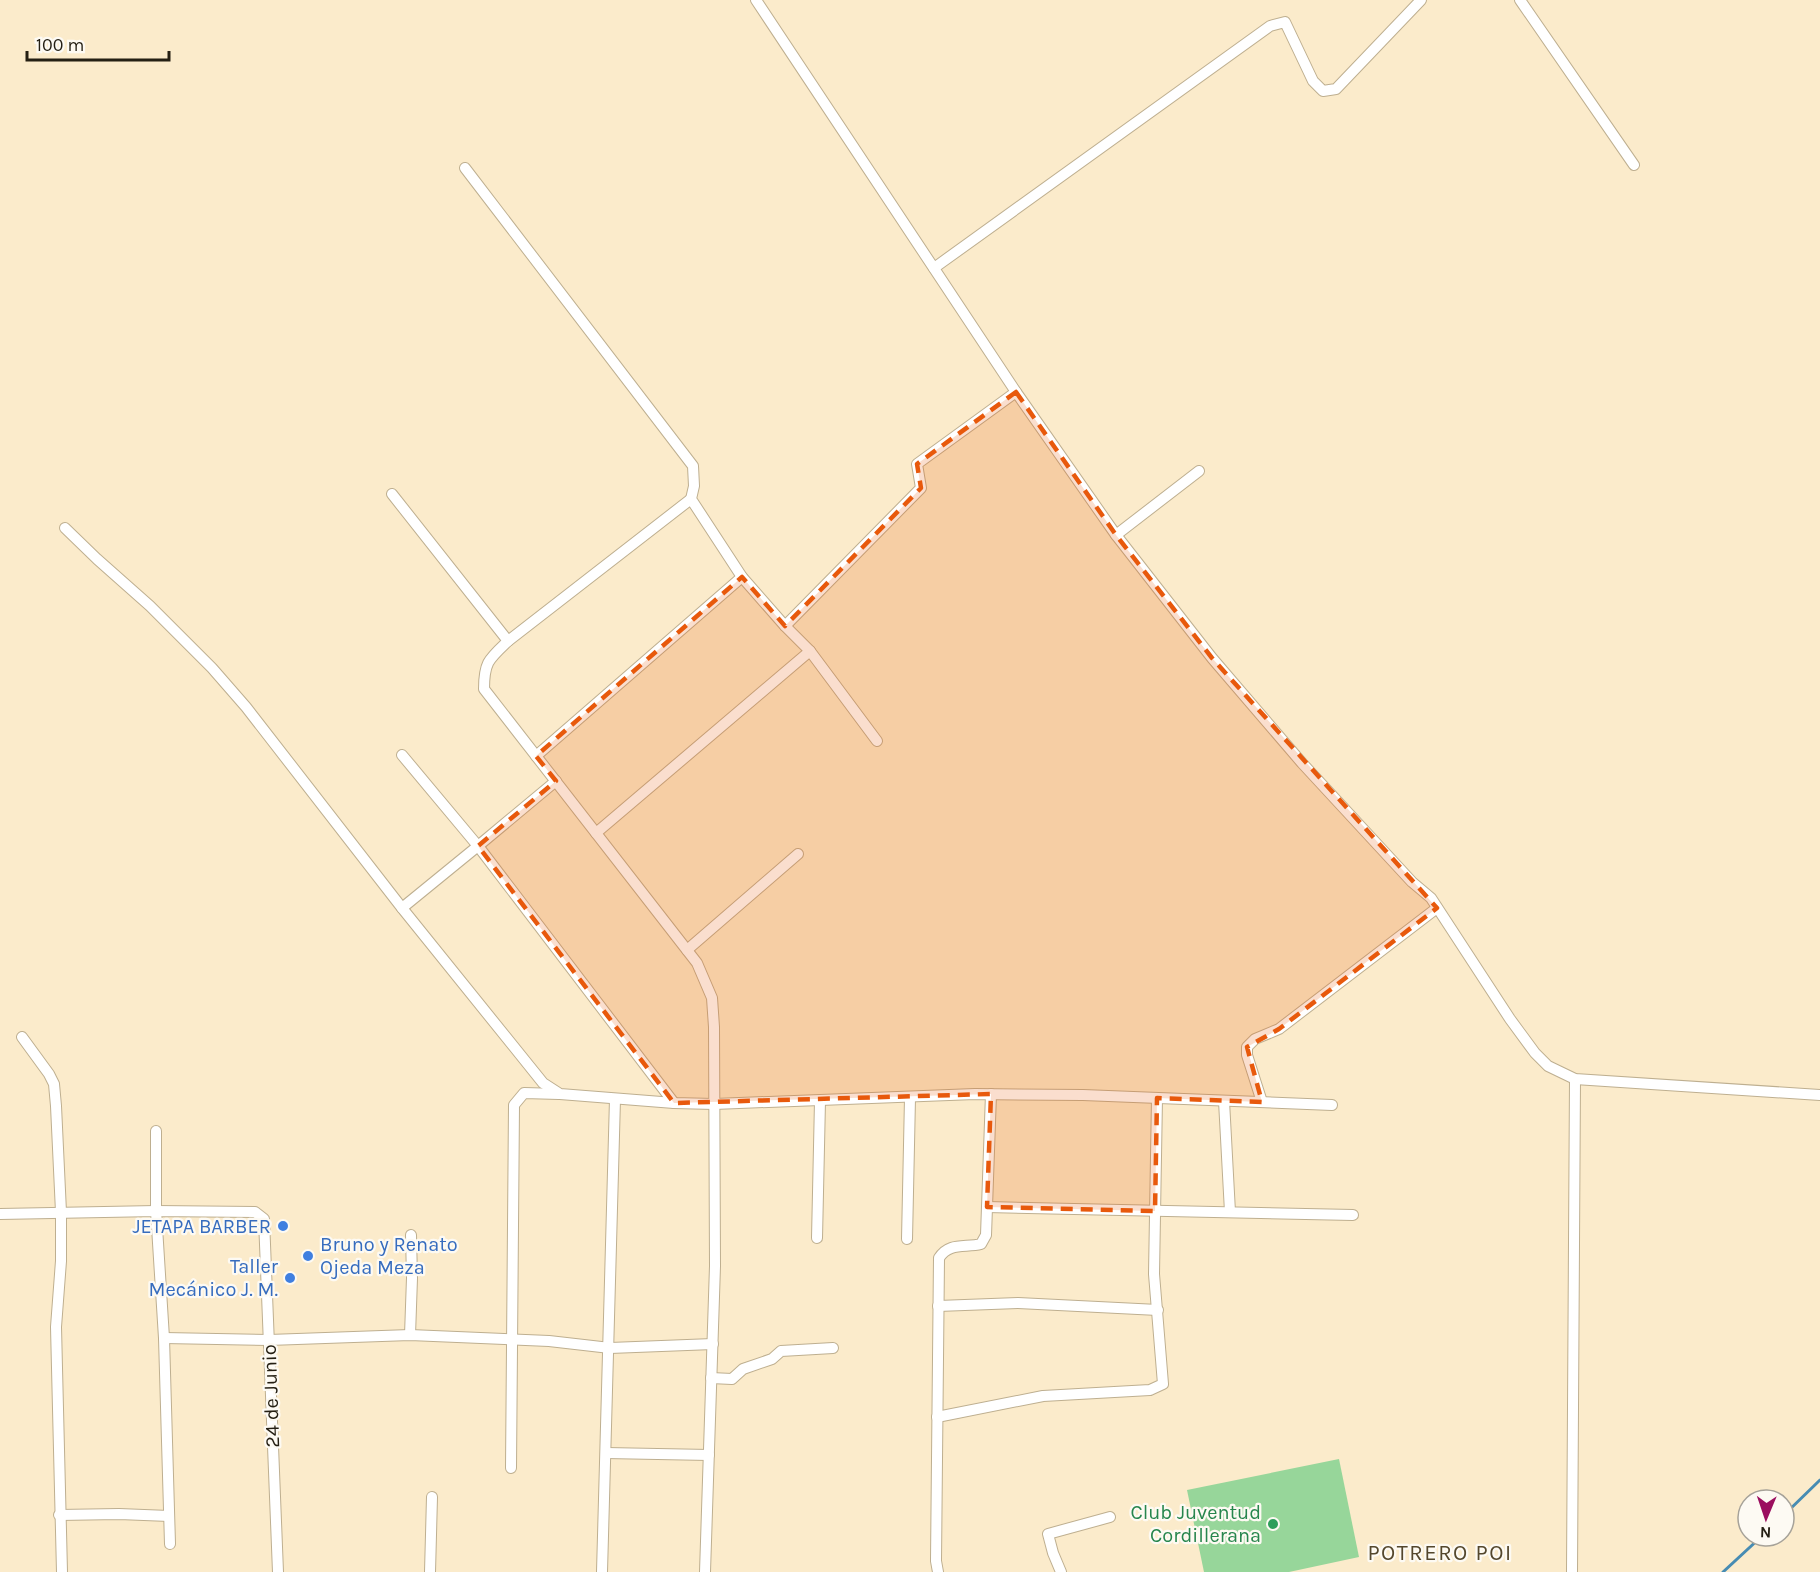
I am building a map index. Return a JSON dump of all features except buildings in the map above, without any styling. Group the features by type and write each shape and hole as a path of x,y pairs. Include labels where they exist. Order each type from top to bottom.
{"street":[{"path":"756,0 1016,392 1116,535 1212,658 1302,764 1412,882 1431,898 1510,1019 1535,1053 1548,1066 1575,1079 1820,1095"},
{"path":"934,268 1270,26 1286,22 1313,81 1323,91 1336,89 1421,0"},
{"path":"1520,0 1634,165"},
{"path":"465,168 693,466 694,486 691,499 489,658 484,671 484,689 697,963 712,998 715,1266 705,1572"},
{"path":"785,626 921,488 917,464 1016,392"},
{"path":"1116,535 1199,471"},
{"path":"392,494 508,641"},
{"path":"691,499 742,577 810,651 877,741"},
{"path":"65,528 150,606 212,668 246,707 402,908 543,1083 560,1094"},
{"path":"536,756 742,577"},
{"path":"596,833 810,651"},
{"path":"402,755 478,846 674,1103"},
{"path":"402,908 556,781"},
{"path":"687,950 798,854"},
{"path":"1262,1102 1247,1055 1247,1047 1255,1039 1279,1029 1437,908"},
{"path":"22,1037 54,1084 60,1160 62,1261 56,1327 62,1572"},
{"path":"1572,1572 1575,1079"},
{"path":"511,1468 514,1105 525,1093 714,1104 991,1094 1083,1095 1332,1105"},
{"path":"938,1572 936,1561 939,1258 944,1250 981,1245 986,1235 991,1094"},
{"path":"907,1239 910,1098"},
{"path":"937,1417 1043,1396 1150,1390 1163,1384 1154,1274 1157,1098"},
{"path":"603,1572 615,1099"},
{"path":"817,1238 819,1101"},
{"path":"1224,1101 1230,1212"},
{"path":"156,1131 156,1211 164,1338 170,1544"},
{"path":"987,1207 1353,1215"},
{"path":"0,1214 156,1211"},
{"name":"24 de Junio","path":"156,1211 255,1212 264,1220 278,1572"},
{"path":"410,1335 411,1235"},
{"path":"938,1306 1018,1304 1158,1310"},
{"path":"164,1338 269,1340 410,1335 512,1339 609,1348 713,1344"},
{"path":"711,1377 732,1379 743,1369 772,1359 781,1352 833,1348"},
{"path":"606,1453 709,1455"},
{"path":"430,1572 432,1497"},
{"path":"59,1515 169,1516"},
{"path":"1061,1572 1048,1534 1110,1517"}],"highlighted area":[{"path":"1016,392 1116,535 1212,658 1437,908 1279,1029 1247,1047 1262,1102 1157,1098 1155,1211 987,1207 991,1094 674,1103 478,846 556,781 536,756 742,577 785,626 921,488 917,464"}],"green space":[{"name":"Club Juventud Cordillerana","path":"1339,1459 1359,1557 1289,1572 1204,1572 1187,1490"}],"waterway":[{"path":"1796,1503 1820,1480"},
{"path":"1723,1572 1749,1548"}],"place":[{"name":"JETAPA BARBER","path":"283,1226"},
{"name":"Bruno y Renato Ojeda Meza","path":"308,1256"},
{"name":"Taller Mecánico J. M.","path":"290,1278"},
{"name":"Club Juventud Cordillerana","path":"1273,1524"}],"district":[{"name":"POTRERO POI","path":"1440,1553"}]}
